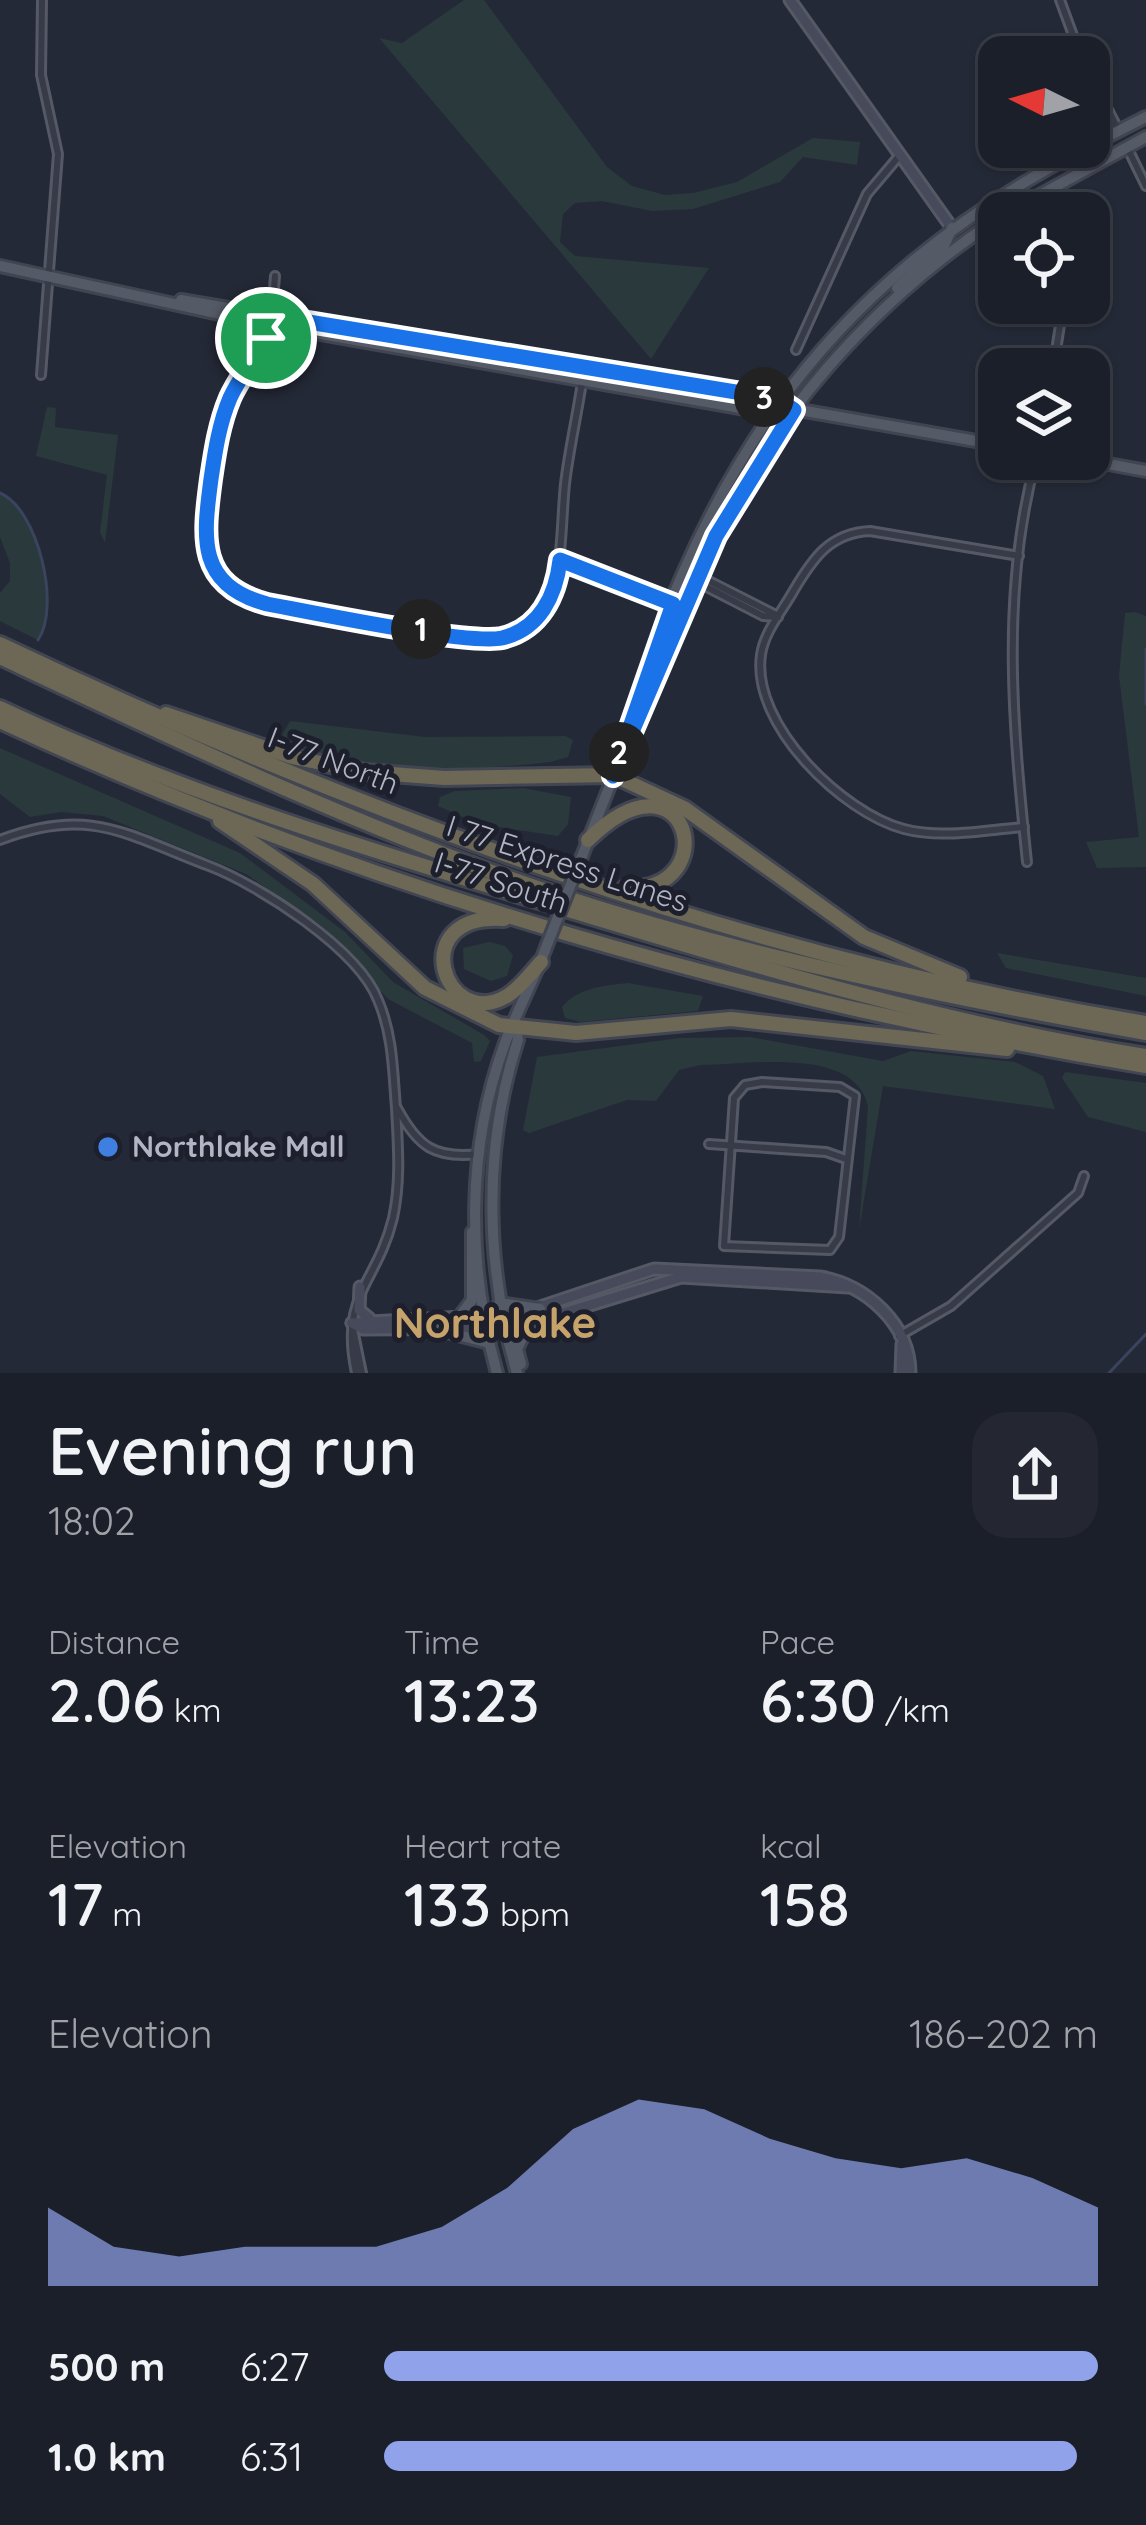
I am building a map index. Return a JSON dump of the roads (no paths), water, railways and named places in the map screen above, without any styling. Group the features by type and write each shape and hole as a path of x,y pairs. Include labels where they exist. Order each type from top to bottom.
{"highway":[{"name":"I-77 North","path":"0,644 310,782 600,886 819,950 1146,1023"},
{"name":"I 77 Express Lanes","path":"0,657 370,822 549,892 710,938 1146,1033"},
{"path":"93,688 255,745 344,769 422,777 613,776 684,808 864,937 1022,999"},
{"name":"I 77 Express Lanes","path":"0,709 189,789 317,835 719,958 939,1017 1146,1057"},
{"name":"I-77 South","path":"0,721 184,800 529,921 803,997 1146,1066"},
{"path":"184,800 313,884 436,996 470,1014 515,1028 590,1032 731,1019 1070,1054"},
{"path":"588,840 619,811 644,804 671,814 684,839 680,864 662,883 637,889 600,886"},
{"path":"529,921 481,919 463,925 445,947 445,975 464,998 489,1002 513,992 543,956"}],"main road":[{"path":"1110,136 1146,117"},
{"path":"1045,192 1146,137"},
{"path":"613,776 673,604 723,485 778,399 864,302 952,228 1053,168"},
{"path":"497,1373 485,1322 475,1223 479,1154 507,1036 515,1028 695,580 749,473 794,410 896,288 944,246 952,228"},
{"path":"860,332 931,267 978,233"},
{"path":"0,266 486,365 768,413 794,410 978,441"},
{"path":"271,321 778,399 794,410"},
{"path":"486,365 483,357 510,356"},
{"path":"486,365 534,360"},
{"path":"1110,464 1146,471"},
{"path":"515,1028 518,1040 502,1099 494,1167 500,1303 520,1373"},
{"path":"459,1317 472,1300 468,1245 475,1223"},
{"path":"500,1303 540,1309"},
{"path":"520,1373 518,1349 528,1326"},
{"path":"430,1328 489,1343"}],"street":[{"path":"41,375 52,275 58,135 40,74 42,0"},
{"path":"790,0 952,228"},
{"path":"1060,0 1073,36"},
{"path":"1110,114 1119,131"},
{"path":"1127,147 1146,186"},
{"path":"796,350 867,194 900,155"},
{"path":"275,276 271,321 222,419 206,519 208,556 237,593 284,607 500,638 522,630 543,611 560,560 584,367"},
{"path":"1027,862 1009,664 1019,556 1032,480"},
{"path":"1019,556 870,531 847,535 819,551 778,617 761,656 765,695 784,734 841,797 883,823 917,832 1024,827"},
{"path":"560,560 673,604"},
{"path":"695,580 728,589 778,617"},
{"path":"0,840 46,824 104,826 248,881 339,951 371,987 392,1044 399,1168 392,1218 360,1287 352,1323 359,1373"},
{"path":"745,1085 840,1087 854,1096 839,1237 830,1250 724,1246 731,1145 734,1099 745,1085"},
{"path":"395,1105 428,1150 447,1157 479,1154"},
{"path":"709,1144 826,1151 845,1159"},
{"path":"900,1340 966,1293 1078,1193 1084,1176"},
{"path":"503,1323 647,1271 693,1268 820,1277 881,1307 909,1353 910,1373"},
{"path":"352,1323 459,1317 528,1326 681,1277 848,1287"},
{"path":"360,1287 359,1310 375,1319"},
{"path":"352,1323 364,1329 485,1322"},
{"path":"900,1340 901,1373"}],"waterway":[{"path":"0,493 25,518 42,560 47,605 38,640"},
{"path":"1146,649 1146,704"},
{"path":"1109,1373 1146,1334"}],"place":[{"name":"Northlake Mall","path":"108,1147"}],"district":[{"name":"Northlake","path":"495,1323"}]}
